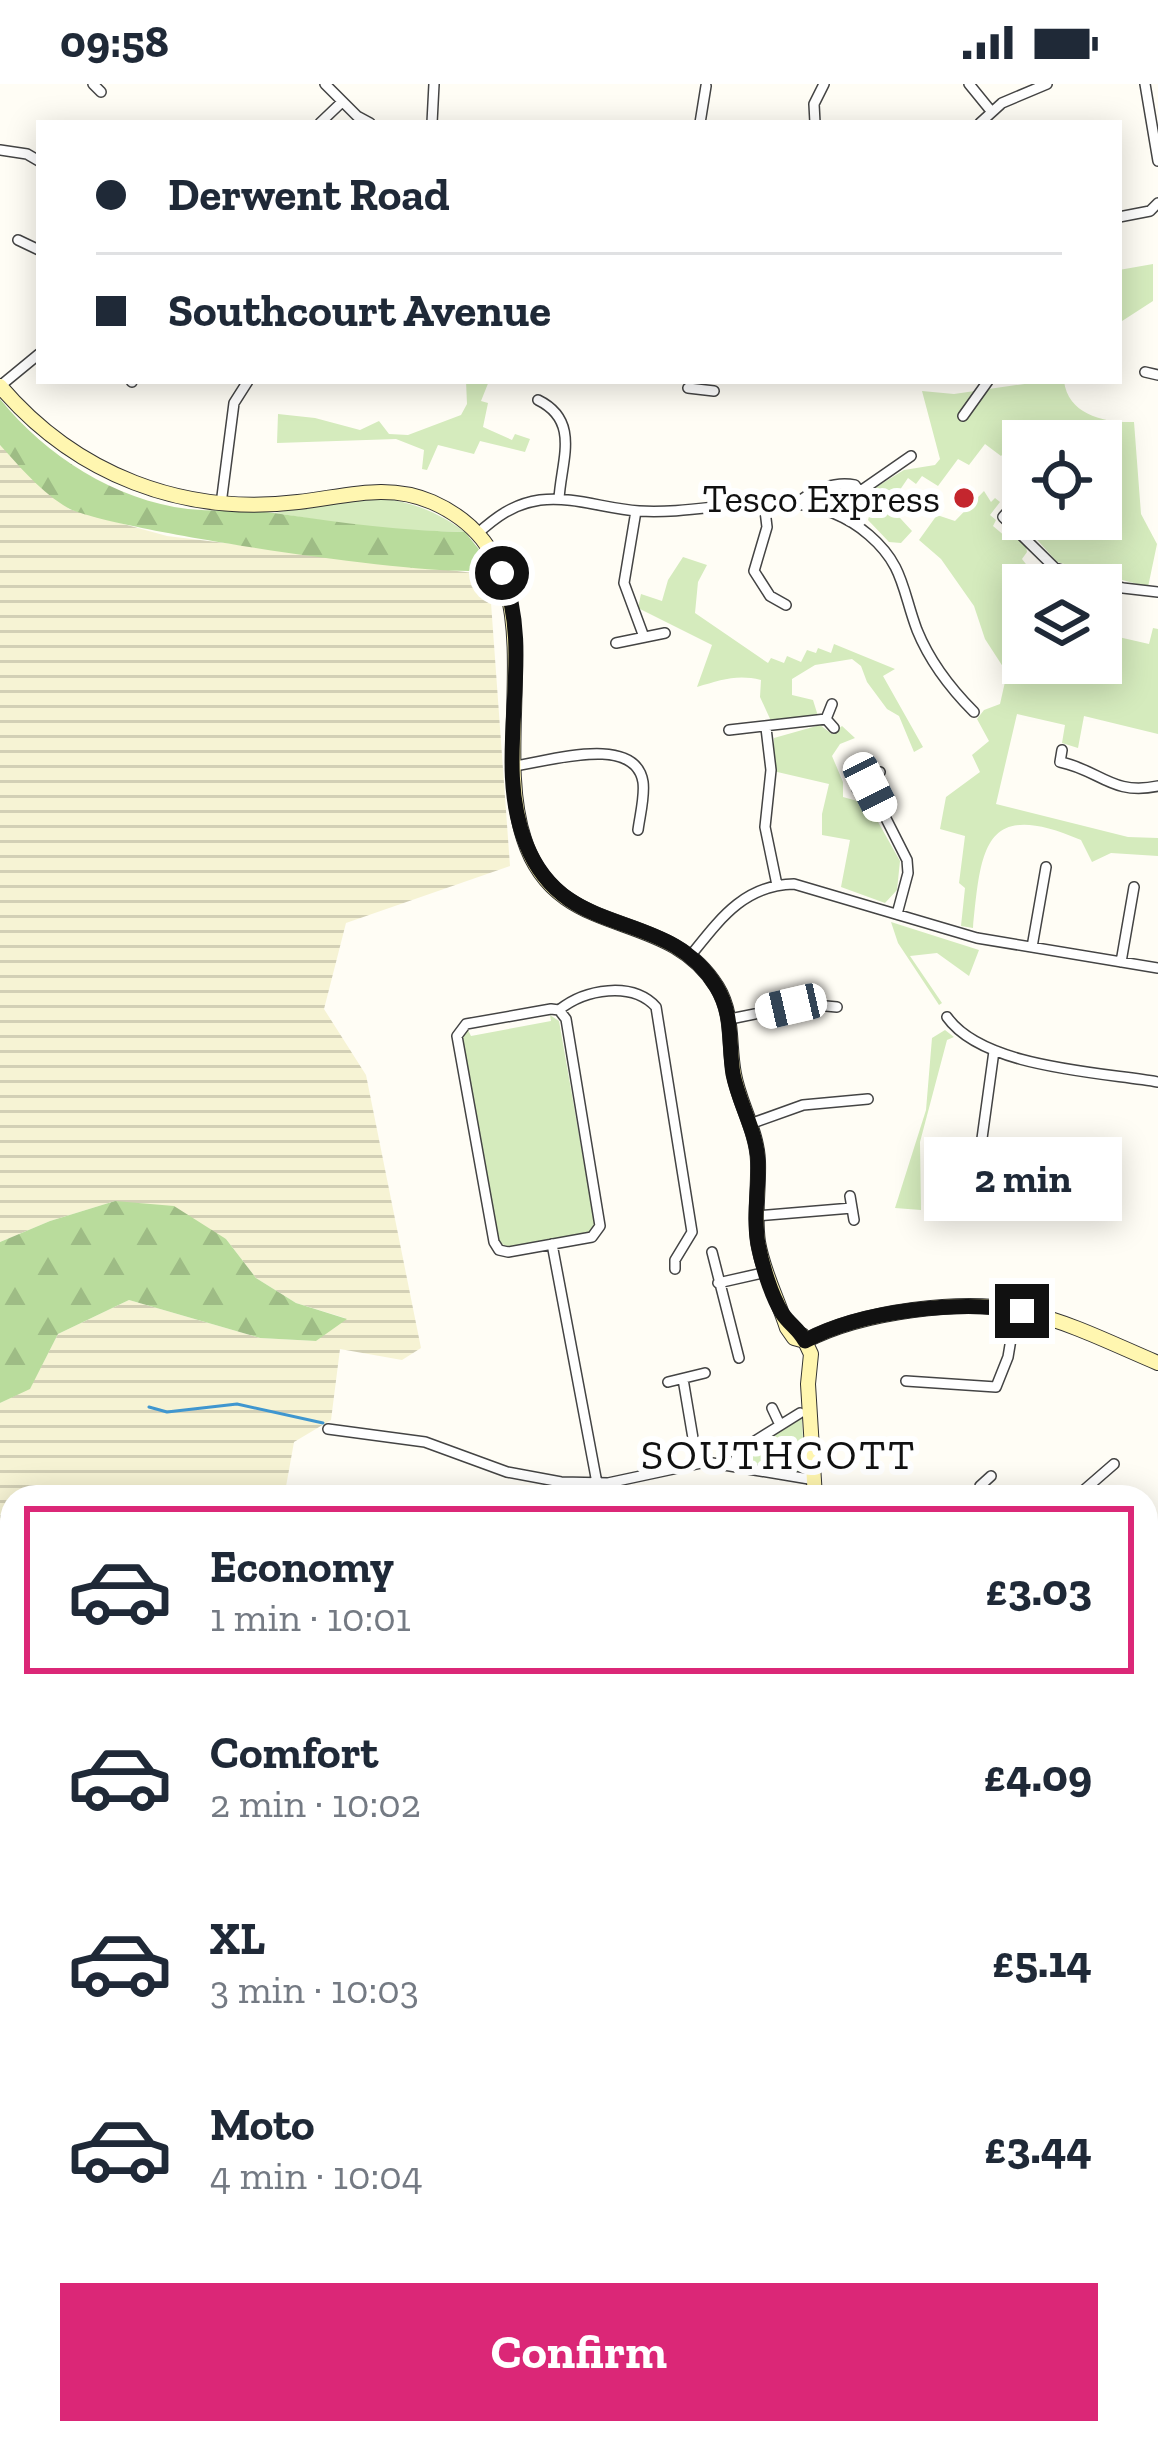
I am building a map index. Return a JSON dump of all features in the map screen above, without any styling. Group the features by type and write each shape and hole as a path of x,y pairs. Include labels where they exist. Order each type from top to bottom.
{"street":[{"path":"325,84 366,120"},
{"path":"431,120 434,84"},
{"path":"815,120 814,104 824,84"},
{"path":"969,84 991,111"},
{"path":"983,120 1013,97 1047,84"},
{"path":"1145,84 1158,161"},
{"path":"700,120 706,86"},
{"path":"323,120 342,102"},
{"path":"0,150 36,159"},
{"path":"1122,216 1155,211"},
{"path":"18,240 36,249"},
{"path":"36,356 0,386 20,410 96,467 151,492 221,504 286,503 386,490 429,500 477,535 496,559 513,604 514,766 524,839 548,883 570,903 599,919 653,933 691,955 719,991 730,1019 734,1075 758,1158 758,1246 782,1314 805,1341"},
{"path":"1145,372 1158,375"},
{"path":"221,504 233,404 246,384"},
{"path":"963,416 986,384"},
{"path":"688,388 702,385 714,391"},
{"path":"538,400 563,419 567,432 559,499"},
{"path":"862,490 911,456"},
{"path":"798,503 810,493 855,484 865,500 855,524"},
{"path":"477,535 508,509 559,499 636,511 764,502 798,503 830,512 855,524 892,559 903,578 927,652 955,701 974,712"},
{"path":"764,502 767,527 754,571 770,596 786,605"},
{"path":"636,511 624,583 644,637"},
{"path":"1027,540 1055,568 1158,592"},
{"path":"616,644 665,633"},
{"path":"729,730 830,723 832,704"},
{"path":"766,728 771,783 765,827 777,885"},
{"path":"514,766 602,753 625,757 644,784 638,830"},
{"path":"1058,775 1061,756 1132,790 1158,786"},
{"path":"870,787 880,772"},
{"path":"870,787 907,860 896,914"},
{"path":"857,788 870,787"},
{"path":"1032,947 1041,873"},
{"path":"691,955 736,903 777,885 812,887 976,938 1158,968"},
{"path":"1121,962 1134,887"},
{"path":"560,1010 566,1019 603,1235 495,1254 456,1025 560,1010 572,1000 624,990 641,994 656,1006 692,1232 675,1268"},
{"path":"730,1019 791,1006 831,1004"},
{"path":"947,1017 994,1051 1158,1082"},
{"path":"976,1181 994,1051"},
{"path":"750,1124 803,1105 868,1098"},
{"path":"977,1163 1091,1185 1112,1183"},
{"path":"756,1216 851,1202 854,1220"},
{"path":"676,1211 689,1209"},
{"path":"552,1244 597,1483"},
{"path":"712,1252 739,1358"},
{"path":"718,1283 766,1271"},
{"path":"805,1341 831,1329 904,1312 964,1306 1016,1310 1064,1323 1158,1364"},
{"path":"906,1382 997,1387 1016,1310"},
{"path":"805,1341 800,1369 808,1384 815,1485"},
{"path":"919,1382 920,1369"},
{"path":"668,1382 705,1373"},
{"path":"683,1379 697,1462"},
{"path":"772,1408 780,1425"},
{"path":"733,1466 739,1451 800,1412"},
{"path":"328,1429 425,1442 507,1472 597,1483 652,1476 697,1462 815,1480"},
{"path":"1090,1485 1114,1464"},
{"path":"981,1485 991,1476"}],"shaded area":[{"path":"0,445 69,509 167,536 482,574 490,589 510,866 346,923 324,1009 366,1075 421,1348 402,1360 340,1349 331,1420 294,1442 286,1485 0,1485 0,1403 30,1388 58,1334 129,1300 260,1338 316,1341 345,1318 296,1303 256,1278 226,1239 115,1201 0,1242"}],"green space":[{"path":"1153,264 1153,301 1122,321 1122,269"},
{"path":"466,384 488,384 481,401 488,403 483,427 512,440 515,434 530,439 525,452 480,441 474,454 438,445 427,470 422,469 424,450 396,439 277,443 278,414 360,430 379,421 389,434 408,435 461,415 467,404"},
{"path":"1024,384 1065,384 1080,409 1108,420 1002,420 1001,456 985,444 969,465 958,459 938,486 922,476 916,484 908,478 889,506 912,531 901,543 889,542 868,520 868,492 904,470 935,465 940,459 922,391 954,394"},
{"path":"0,399 60,456 134,496 188,509 269,512 465,532 494,568 469,571 356,562 96,518 68,508 40,487 0,445"},
{"path":"1122,421 1134,422 1141,514 1157,544 1148,587 1122,580 1122,564 1057,562 1037,540 1122,540"},
{"path":"984,491 991,502 995,498 1000,502 990,515 1002,540 1025,542 1027,552 1022,559 1026,564 1002,564 1002,665 985,639 974,606 941,559 919,540 937,515 955,521"},
{"path":"359,497 415,506 465,532 374,529 275,513"},
{"path":"683,557 707,565 698,582 695,613 768,663 771,658 784,663 787,656 801,662 807,650 831,653 834,644 895,669 883,676 923,747 914,752 899,716 887,709 852,659 815,665 792,679 792,695 813,700 818,716 771,721 760,697 761,680 737,678 697,687 712,645 638,608 641,594 662,601 668,580"},
{"path":"1153,628 1158,629 1158,734 1084,716 1078,748 1062,743 1065,725 1017,714 996,804 1128,837 1158,838 1158,856 1111,853 1092,862 1081,840 1049,828 1006,828 985,853 973,928 961,926 965,888 959,883 965,836 940,829 946,797 980,772 972,755 989,741 977,719 984,710 1000,704 1005,684 1122,684 1122,638 1149,644"},
{"path":"820,725 832,734 842,726 855,738 840,744 832,756 843,782 843,797 868,804 900,861 897,890 885,903 841,887 850,840 822,835 829,784 773,771 774,738"},
{"path":"891,922 979,950 969,976 937,953 910,956 942,1003 939,1005 898,943"},
{"path":"550,1015 559,1021 595,1226 589,1232 506,1247 499,1241 462,1037 468,1030 471,1036 551,1021"},
{"path":"945,1030 954,1037 947,1040 920,1142 921,1210 895,1208 926,1110 932,1038"},
{"path":"115,1201 174,1206 226,1239 256,1278 296,1303 347,1319 316,1341 260,1338 129,1300 58,1334 30,1389 0,1403 0,1242"},
{"path":"802,1417 804,1462 797,1472 748,1465 744,1458 748,1452"}],"waterway":[{"path":"149,1407 167,1412 237,1404 323,1423"}],"place":[{"name":"Tesco Express","path":"964,498"}],"district":[{"name":"SOUTHCOTT","path":"779,1454"}],"route":[{"path":"502,573 513,604 512,736 524,839 548,883 570,903 599,919 653,933 691,955 719,991 730,1019 734,1075 758,1158 758,1246 782,1314 805,1341 831,1329 904,1312 964,1306 1022,1311"}]}
